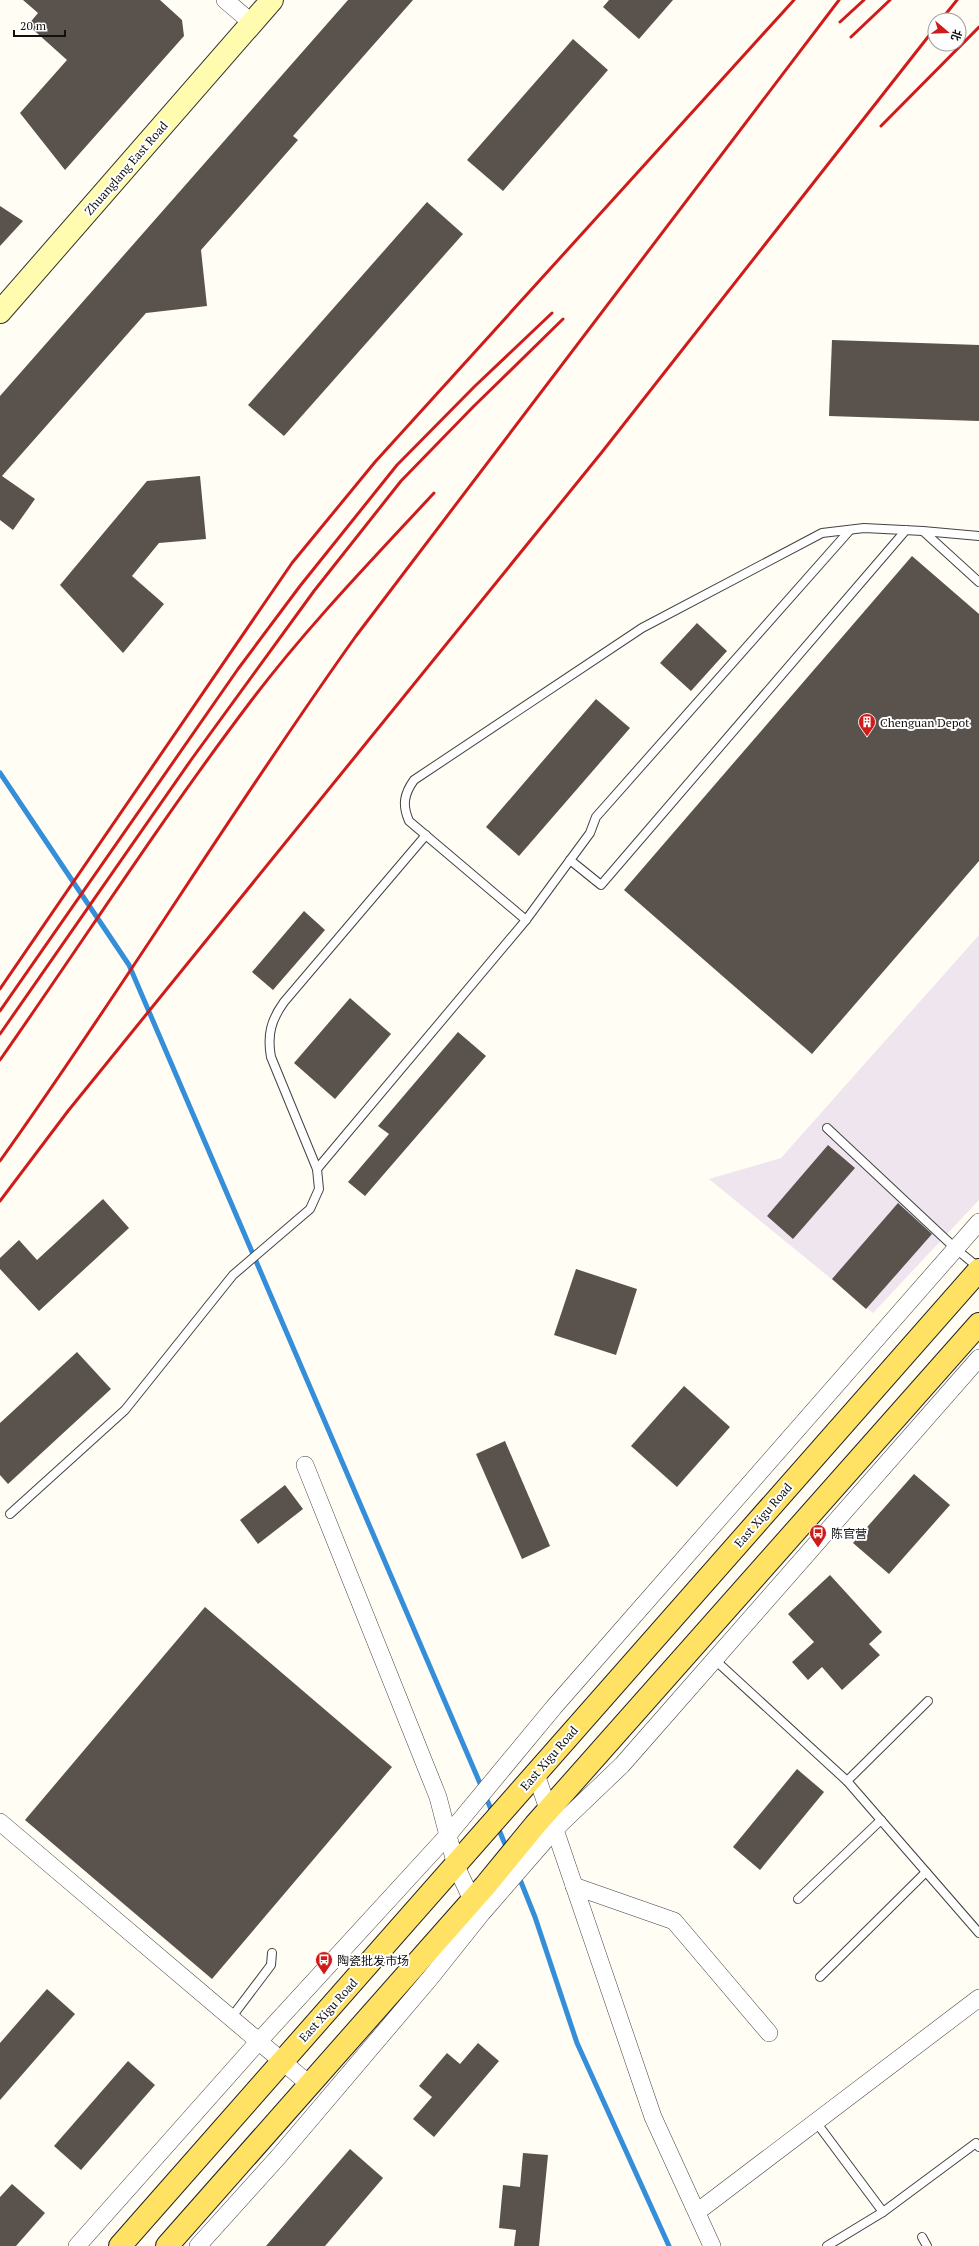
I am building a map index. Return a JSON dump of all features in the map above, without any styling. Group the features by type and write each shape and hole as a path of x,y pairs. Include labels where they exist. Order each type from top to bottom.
{"main road":[{"name":"East Xigu Road","path":"120,2246 463,1858 519,1792 979,1269"},
{"path":"167,2246 309,2084 546,1827 979,1324"}],"street":[{"path":"225,0 252,23"},
{"name":"Zhuanglang East Road","path":"0,312 272,0"},
{"path":"77,2246 258,2041 452,1830 559,1701 979,1222"},
{"path":"546,1827 622,1765 979,1358"},
{"path":"198,2246 300,2131 432,1977 483,1895 463,1858 304,1465"},
{"path":"536,1774 546,1827 574,1886 653,2117 698,2212 712,2246"},
{"path":"0,1822 309,2084"},
{"path":"574,1886 674,1921 769,2033"},
{"path":"698,2212 979,1998"}],"lane":[{"path":"526,920 409,821 405,811 404,799 407,789 414,780 642,628 822,533 864,528 979,536"},
{"path":"317,1169 526,920 590,833 596,817 850,530"},
{"path":"570,860 601,885 906,530"},
{"path":"923,531 979,582"},
{"path":"10,1514 125,1410 233,1275 310,1209 319,1190 317,1169 271,1058 268,1043 270,1028 276,1014 284,1002 426,835"},
{"path":"827,1128 979,1269"},
{"path":"715,1660 847,1781 979,1933"},
{"path":"847,1781 928,1701"},
{"path":"798,1899 881,1820"},
{"path":"820,1977 926,1872"},
{"path":"231,2018 272,1965 272,1953"},
{"path":"816,2122 883,2212"},
{"path":"827,2246 883,2212 976,2143 979,2147"},
{"path":"922,2237 927,2246"}],"shaded area":[{"path":"979,935 979,1200 873,1313 709,1179 781,1158"}],"building":[{"path":"23,0 160,0 182,20 184,36 65,170 20,113 67,60 28,25 38,13"},
{"path":"348,0 413,0 293,136 298,140 201,250 207,306 146,313 2,476 35,499 13,530 0,520 0,396"},
{"path":"609,0 673,0 639,39 603,7"},
{"path":"573,39 608,70 503,191 467,160"},
{"path":"427,202 463,234 284,436 248,405"},
{"path":"0,206 23,221 0,246"},
{"path":"832,340 979,345 979,421 829,416"},
{"path":"200,476 206,539 159,543 132,576 164,604 123,653 60,585 147,481"},
{"name":"Chenguan Depot","path":"912,556 979,614 979,861 812,1054 624,890"},
{"path":"697,623 727,651 691,691 660,663"},
{"path":"596,699 630,728 519,856 486,827"},
{"path":"304,911 325,930 273,990 252,972"},
{"path":"350,998 391,1034 335,1099 294,1063"},
{"path":"458,1032 486,1056 365,1196 348,1182 389,1134 378,1126"},
{"path":"828,1145 855,1168 793,1239 767,1216"},
{"path":"103,1199 129,1228 39,1311 0,1269 0,1258 19,1240 37,1260"},
{"path":"898,1203 932,1234 866,1309 832,1279"},
{"path":"576,1269 637,1289 616,1355 554,1335"},
{"path":"77,1352 111,1389 8,1484 0,1475 0,1423"},
{"path":"684,1386 730,1427 677,1487 631,1446"},
{"path":"505,1441 550,1546 522,1559 476,1454"},
{"path":"914,1474 950,1505 889,1574 853,1543"},
{"path":"285,1485 303,1509 258,1544 240,1520"},
{"path":"830,1575 882,1632 869,1644 880,1655 842,1690 822,1667 808,1680 792,1662 814,1642 788,1614"},
{"path":"205,1607 392,1767 212,1979 25,1820"},
{"path":"797,1769 824,1792 760,1870 733,1847"},
{"path":"47,1989 75,2014 0,2100 0,2043"},
{"path":"478,2043 499,2061 434,2137 413,2119 432,2097 419,2086 447,2053 460,2064"},
{"path":"128,2061 155,2085 81,2170 54,2146"},
{"path":"350,2149 383,2178 325,2246 266,2246"},
{"path":"523,2153 548,2155 539,2246 514,2246 516,2230 499,2228 503,2185 520,2187"},
{"path":"12,2184 45,2213 16,2246 0,2246 0,2197"}],"waterway":[{"path":"0,773 129,965 482,1788"},
{"path":"485,1795 493,1814"},
{"path":"497,1825 507,1849"},
{"path":"519,1877 535,1917 577,2043 669,2246"}],"railway":[{"path":"0,989 292,563 375,462 794,0"},
{"path":"0,1161 46,1096 266,766 356,636 839,0"},
{"path":"840,22 864,0"},
{"path":"851,37 890,0"},
{"path":"947,12 957,0"},
{"path":"881,126 979,27"},
{"path":"0,1201 68,1111 602,452 927,38"},
{"path":"0,1011 238,669 300,586 397,465 475,386 552,313"},
{"path":"0,1034 191,760 314,591 401,481 473,407 563,319"},
{"path":"0,1060 186,789 251,701 294,647 363,569 434,493"}],"place":[{"name":"Chenguan Depot","path":"867,737"},
{"name":"陈官营","path":"818,1548"},
{"name":"陶瓷批发市场","path":"324,1975"}]}
